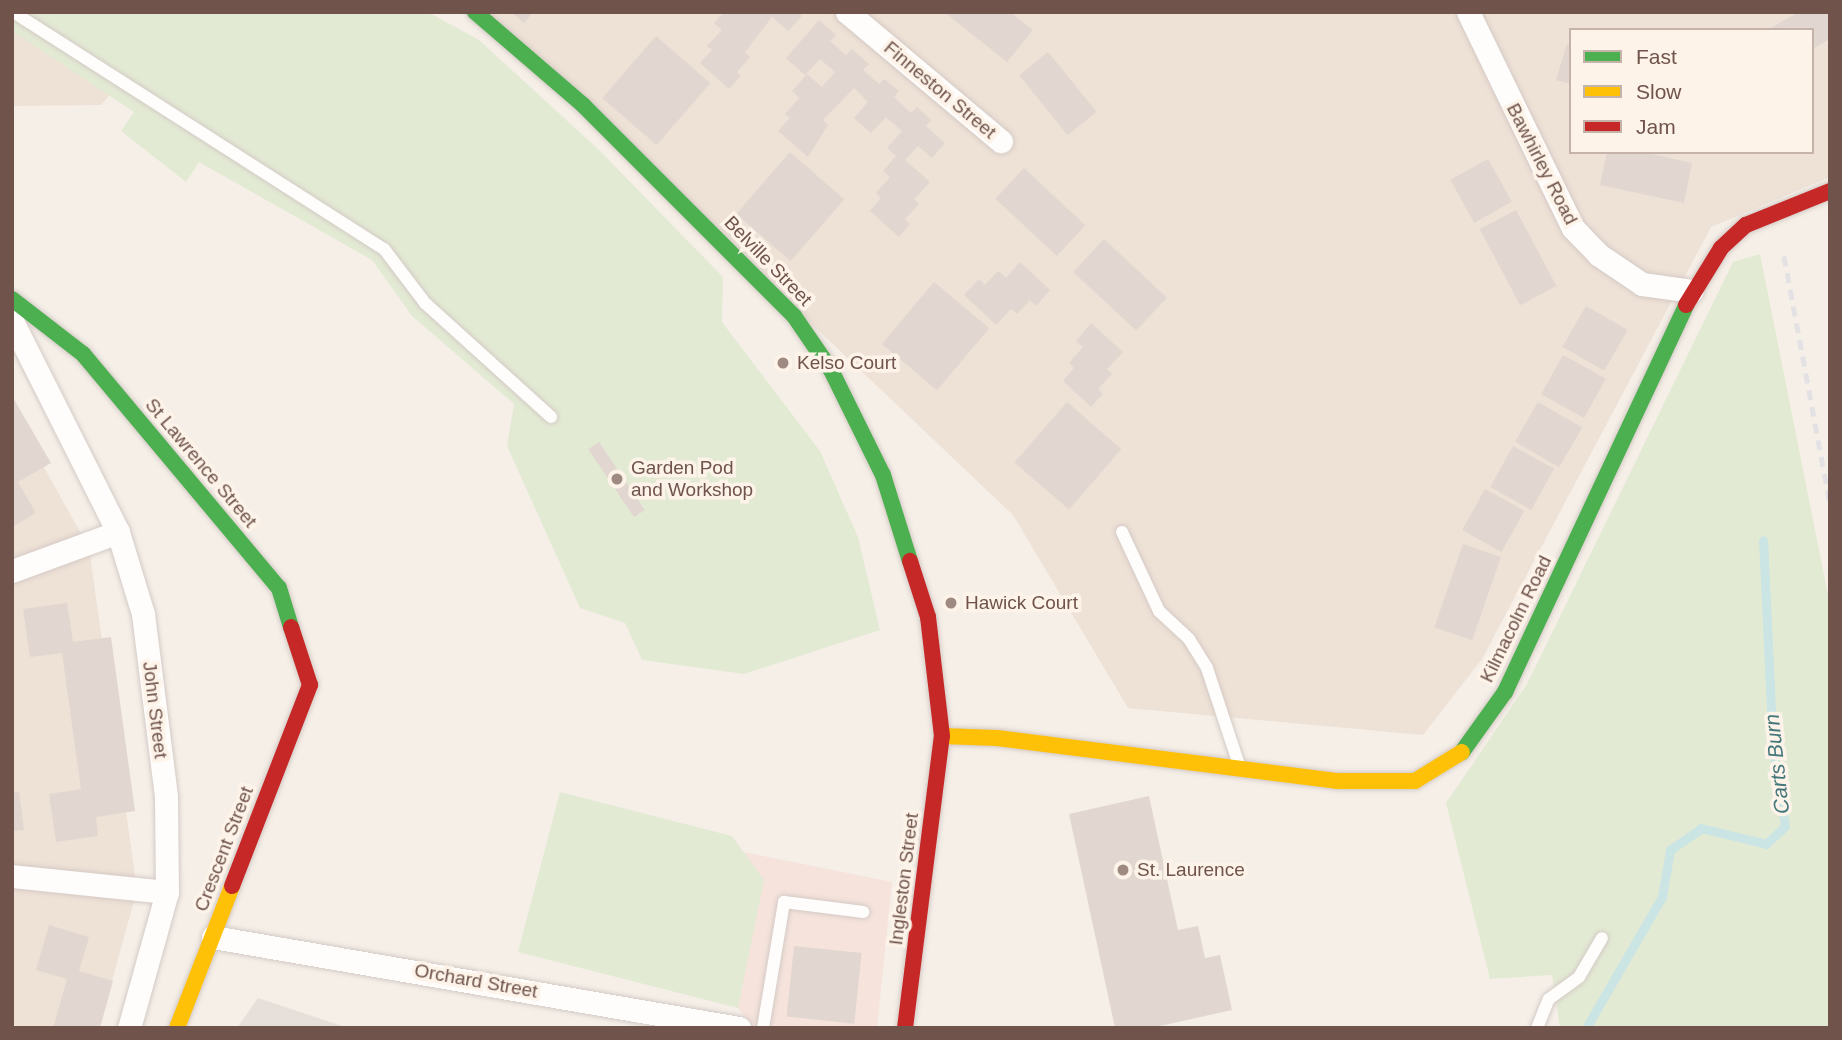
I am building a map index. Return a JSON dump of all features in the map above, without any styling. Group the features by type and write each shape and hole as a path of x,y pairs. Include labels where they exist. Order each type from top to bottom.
{"street":[{"name":"Belville Street","path":"475,12 583,105 737,257 794,316 831,370 893,500 928,617 942,736"},
{"name":"Finneston Street","path":"847,12 1001,141"},
{"name":"Bawhirley Road","path":"1468,12 1573,228 1599,255 1642,284 1692,291"},
{"name":"Kilmacolm Road","path":"942,736 997,738 1338,781 1415,781 1461,753 1505,692 1692,291 1721,248 1746,225 1830,191"},
{"name":"St Lawrence Street","path":"12,299 83,354 279,588 310,685"},
{"name":"John Street","path":"12,321 118,532 143,614 166,797 167,892 129,1028"},
{"path":"12,571 118,532"},
{"name":"Crescent Street","path":"177,1028 310,685"},
{"name":"Ingleston Street","path":"905,1028 942,736"},
{"path":"12,876 167,892"},
{"name":"Orchard Street","path":"213,937 739,1028"}],"lane":[{"path":"13,12 384,249 425,303 551,417"},
{"path":"1122,532 1159,611 1189,639 1208,668 1240,768"},
{"path":"763,1028 784,902 863,912"},
{"path":"1536,1028 1549,999 1580,977 1602,938"}],"shaded area":[{"path":"12,12 180,12 101,105 12,106"},
{"path":"464,12 1830,12 1830,177 1711,227 1482,659 1423,735 1128,708 1013,515 518,45"},
{"path":"12,410 89,548 137,890 99,1028 12,1028"},
{"path":"743,852 892,882 877,1028 754,1028 738,1008 763,880"},
{"path":"258,998 348,1028 237,1028"}],"green space":[{"path":"12,12 428,12 479,40 599,150 723,277 722,322 820,451 858,537 880,630 744,674 642,660 625,623 580,608 507,446 514,404 412,316 372,260 199,162 186,182 121,131 134,112 12,31"},
{"path":"1760,254 1830,605 1830,1028 1560,1028 1552,975 1490,979 1446,803 1527,684 1733,262"},
{"path":"560,792 732,836 764,880 738,1008 518,952"}],"building":[{"path":"511,12 533,12 524,23"},
{"path":"724,12 798,12 802,16 788,31 772,17 745,52 750,57 737,72 741,76 729,89 700,63 712,50 707,46 722,30 714,23"},
{"path":"944,12 1010,12 1033,30 1007,62"},
{"path":"1799,12 1830,12 1830,39 1814,48 1814,28 1771,28"},
{"path":"819,20 836,35 830,41 846,55 852,49 869,64 863,70 879,84 884,79 899,91 894,97 911,113 917,107 931,120 926,126 945,143 932,158 918,146 905,160 930,182 914,199 919,204 905,219 910,224 899,237 870,211 881,198 876,193 890,177 883,171 896,156 887,148 902,131 886,117 871,133 854,118 868,102 854,88 823,120 828,125 808,157 778,131 790,118 785,114 799,98 792,91 807,74 822,87 835,72 820,59 805,75 786,58"},
{"path":"656,36 710,83 657,145 602,98"},
{"path":"1567,44 1569,83 1556,80"},
{"path":"1048,52 1096,112 1068,135 1019,75"},
{"path":"790,152 844,199 791,261 736,214"},
{"path":"1607,154 1652,154 1692,163 1684,203 1600,185"},
{"path":"1488,159 1512,202 1474,223 1450,180"},
{"path":"1024,168 1085,225 1057,256 995,199"},
{"path":"1516,210 1556,286 1520,305 1480,229"},
{"path":"1104,239 1167,298 1136,331 1073,272"},
{"path":"1020,262 1050,290 1036,306 1030,300 1017,314 1011,309 996,325 964,295 979,279 985,285 998,271 1006,278"},
{"path":"934,282 989,328 937,390 882,344"},
{"path":"1586,306 1628,330 1604,371 1562,347"},
{"path":"1091,323 1123,352 1107,369 1112,374 1098,389 1103,394 1091,407 1063,381 1074,368 1069,363 1083,347 1076,341"},
{"path":"1563,355 1606,379 1584,418 1541,394"},
{"path":"12,396 51,463 18,482 36,513 12,527"},
{"path":"1067,402 1121,449 1069,510 1015,462"},
{"path":"1538,402 1582,428 1559,467 1515,442"},
{"name":"Garden Pod and Workshop","path":"599,442 645,510 634,517 588,449"},
{"path":"1513,446 1554,469 1531,510 1490,487"},
{"path":"1485,489 1524,511 1502,552 1462,530"},
{"path":"1463,544 1501,557 1472,640 1434,627"},
{"path":"67,603 73,642 111,637 135,811 96,817 98,836 56,842 49,794 81,789 62,653 30,657 23,609"},
{"path":"19,792 24,830 12,831 12,793"},
{"name":"St. Laurence","path":"1149,796 1178,930 1198,926 1205,958 1220,955 1232,1010 1151,1028 1115,1028 1069,814"},
{"path":"49,925 89,937 79,971 113,981 100,1028 53,1028 67,979 36,970"},
{"path":"794,946 862,953 854,1024 787,1017"}],"waterway":[{"name":"Carts Burn","path":"1586,1028 1662,897 1670,850 1701,828 1766,844 1785,826 1773,751 1763,540"}],"railway":[{"path":"1784,256 1830,505"}],"traffic: fast":[{"path":"475,12 583,105 794,316 831,370 883,475 910,561"},
{"path":"12,299 83,354 279,588 291,627"},
{"path":"1462,752 1505,692 1686,305"}],"traffic: slow":[{"path":"942,736 997,738 1338,781 1415,781 1462,752"},
{"path":"177,1028 232,886"}],"traffic: jam":[{"path":"1686,305 1721,248 1746,225 1830,191"},
{"path":"905,1028 942,736 928,617 910,561"},
{"path":"232,886 310,685 291,627"}],"place":[{"name":"Kelso Court","path":"783,363"},
{"name":"Garden Pod and Workshop","path":"617,479"},
{"name":"Hawick Court","path":"951,603"},
{"name":"St. Laurence","path":"1123,870"}]}
